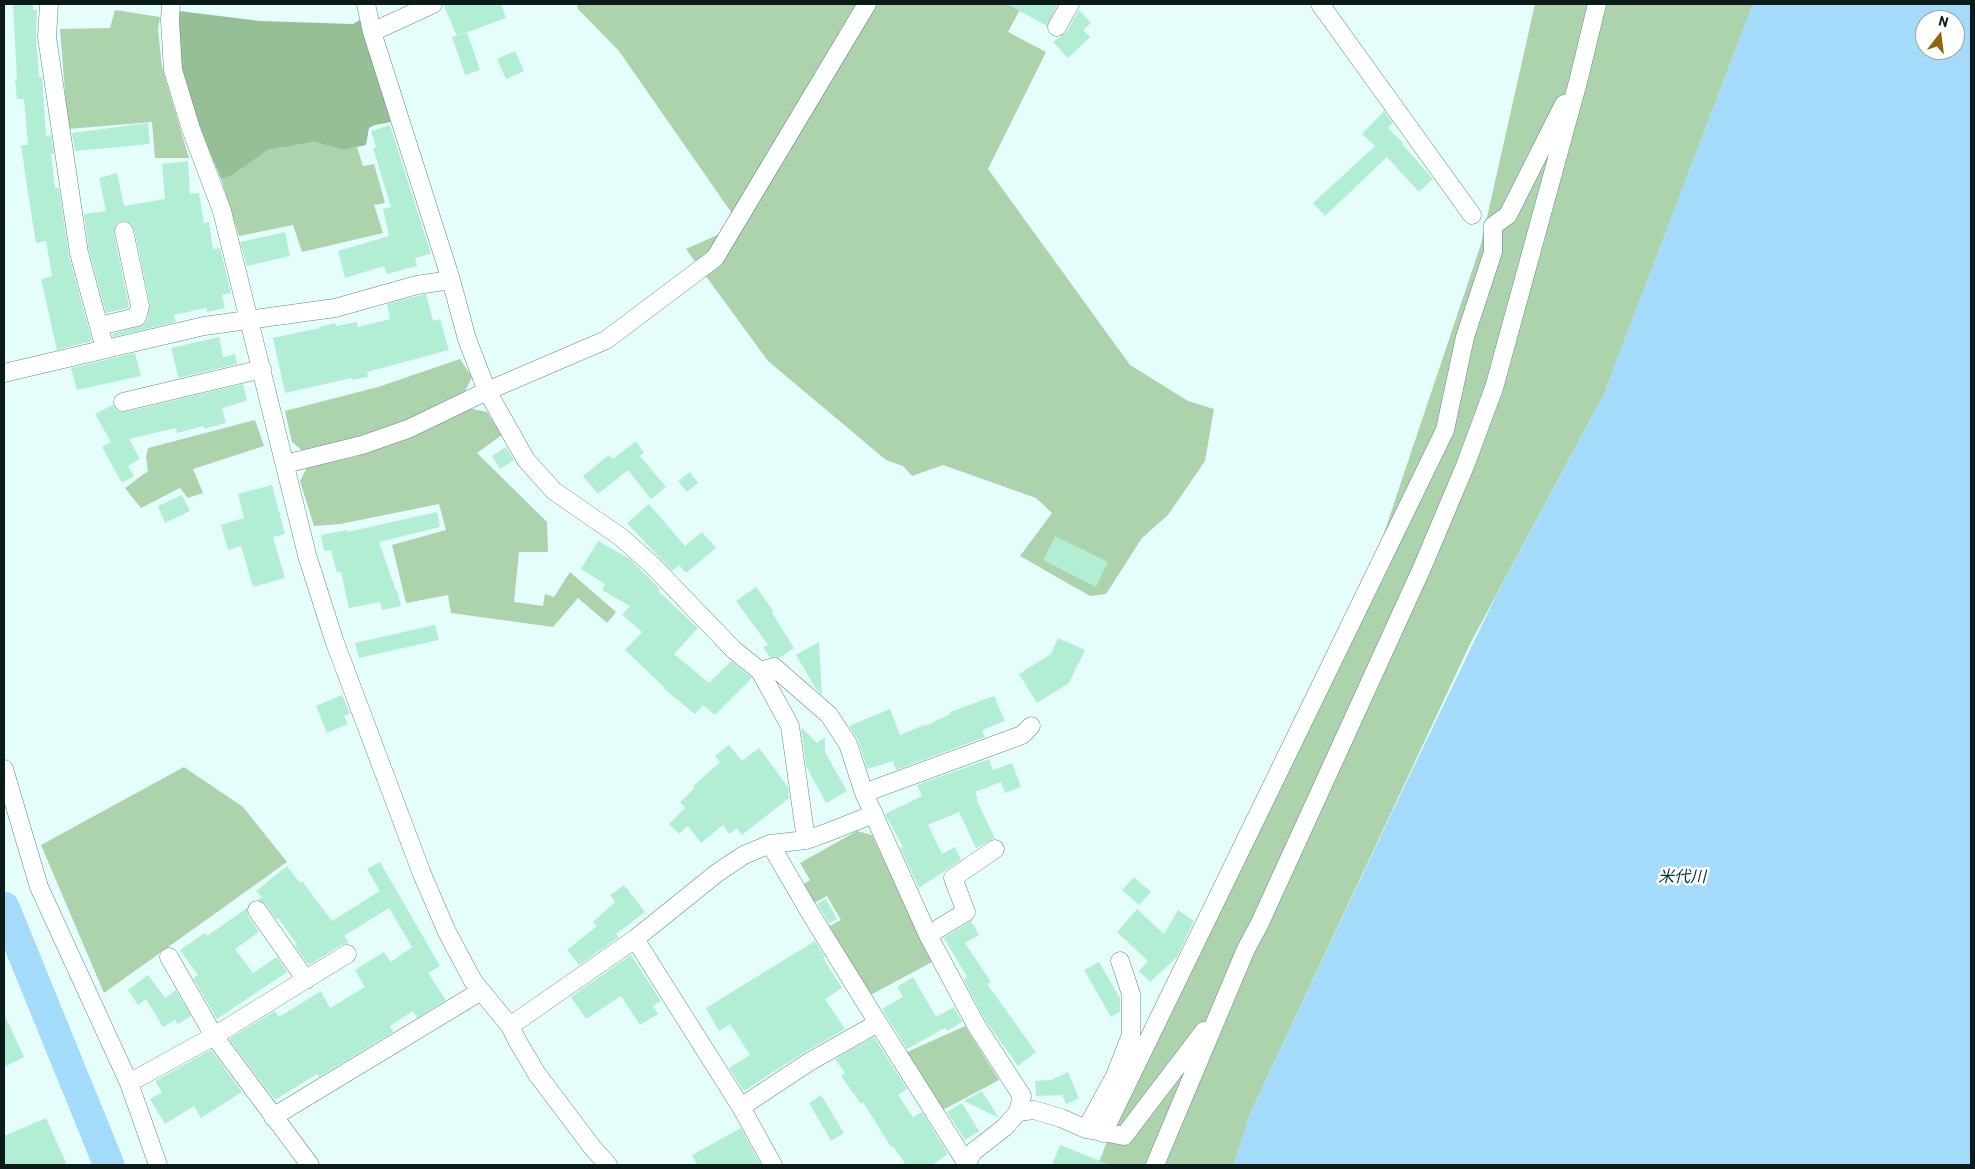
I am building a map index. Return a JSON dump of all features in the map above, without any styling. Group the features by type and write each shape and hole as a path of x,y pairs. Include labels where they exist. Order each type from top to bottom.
{"street":[{"path":"49,4 48,36 79,253 105,349"},
{"path":"171,4 172,70 191,129 222,211 307,555 334,640 443,924 473,981 510,1026 537,1074 592,1147 608,1165"},
{"path":"366,4 372,32 468,339 487,391 526,460 554,491 622,538 734,650 760,671 790,726 806,840"},
{"path":"372,32 434,4"},
{"path":"285,464 362,445 408,429 487,391 606,340 715,258 868,4"},
{"path":"1057,26 1070,4"},
{"path":"1320,4 1472,215"},
{"path":"1155,1165 1246,949 1263,916 1422,568 1465,466 1494,388 1597,4"},
{"path":"1104,1133 1445,430 1465,337 1493,252 1493,226 1508,215 1580,72"},
{"path":"99,326 137,317 140,306 124,231"},
{"path":"4,373 204,326 335,308 417,285 451,280"},
{"path":"123,402 262,369"},
{"path":"760,671 774,667 829,715 848,744 864,793 928,935 976,1025 1022,1096 1018,1112 1005,1127 973,1152 967,1164"},
{"path":"864,793 1022,735 1031,726"},
{"path":"4,769 39,887 128,1084 158,1165"},
{"path":"510,1026 635,939 717,873 744,855 770,844 806,840 874,814"},
{"path":"770,844 812,916 967,1164"},
{"path":"928,935 966,912 953,878 995,849"},
{"path":"257,910 306,980"},
{"path":"635,939 741,1107 773,1165"},
{"path":"128,1084 214,1036 347,954"},
{"path":"169,957 214,1036 310,1165"},
{"path":"1086,1128 1116,1076 1131,1035 1131,994 1120,961"},
{"path":"273,1117 481,991"},
{"path":"1018,1112 1034,1110 1086,1128 1124,1136 1220,1010"},
{"path":"741,1107 810,1062 878,1023"}],"green space":[{"path":"578,4 1023,4 1008,32 1046,52 988,169 1130,365 1188,401 1214,409 1205,461 1168,515 1142,538 1106,594 1090,596 1020,556 1052,513 1036,498 943,465 912,476 903,466 886,460 768,361 686,249 740,225 619,51 577,8"},
{"path":"1535,4 1753,4 1604,394 1471,642 1250,1114 1234,1165 1098,1165 1113,1125 1208,925 1266,819 1381,542 1481,244"},
{"path":"115,10 160,17 158,29 162,67 189,158 155,158 152,122 68,129 60,29 110,28"},
{"path":"179,11 260,21 353,24 363,18 397,121 369,128 366,145 344,150 314,142 268,150 233,175 221,179 193,111 179,63"},
{"path":"314,142 344,150 357,147 363,166 374,164 385,203 374,205 383,233 302,252 293,225 239,236 221,179 233,175 268,150"},
{"path":"460,359 472,377 463,396 404,421 350,440 304,452 292,442 285,411 378,387"},
{"path":"469,408 487,412 502,435 477,453 547,522 548,552 519,552 514,602 543,606 545,594 554,597 570,572 616,612 607,623 578,598 553,627 451,613 448,595 406,603 392,545 446,530 439,504 340,524 314,526 300,481 307,467 355,457 390,444"},
{"path":"255,420 264,446 193,469 203,493 188,498 180,488 141,508 125,488 148,471 146,457 148,448"},
{"path":"184,767 243,807 287,862 104,993 41,845"},
{"path":"857,831 872,835 932,962 863,999 822,930 841,920 827,896 809,906 798,888 810,880 800,863"},
{"path":"965,1026 999,1080 943,1110 905,1053"}],"water":[{"name":"米代川","path":"1753,4 1971,4 1971,1165 1234,1165 1250,1114 1495,598 1604,394"}],"building":[{"path":"13,4 33,4 33,10 37,10 36,37 39,77 42,77 46,136 51,135 54,153 51,154 55,188 59,188 69,256 92,341 57,350 41,279 52,276 46,241 36,243 21,145 28,145 24,99 17,99"},
{"path":"443,4 501,4 506,18 457,36"},
{"path":"1007,4 1058,4 1047,26"},
{"path":"1079,10 1091,23 1083,30 1090,37 1068,58 1053,42 1066,33"},
{"path":"467,32 480,70 465,75 452,37"},
{"path":"515,51 524,71 506,79 497,59"},
{"path":"1384,111 1393,123 1388,128 1433,179 1419,192 1387,157 1325,216 1313,203 1375,146 1362,134"},
{"path":"148,123 150,144 75,151 72,133"},
{"path":"390,125 431,254 415,258 417,266 387,274 384,266 345,278 338,251 389,236 383,209 391,207 373,148 376,147 371,131"},
{"path":"188,161 190,194 199,193 204,223 209,222 213,249 220,248 231,293 222,295 225,308 207,312 206,308 174,315 176,322 113,337 112,334 144,325 147,320 150,304 134,229 132,224 122,221 117,223 114,233 129,306 128,308 106,313 89,251 84,214 106,211 99,178 117,173 124,206 165,199 162,164"},
{"path":"285,232 290,256 247,266 240,242"},
{"path":"426,294 433,321 440,319 449,350 367,372 368,377 352,380 352,378 285,393 273,338 335,323 336,326 357,322 358,327 390,319 387,304"},
{"path":"219,337 223,357 235,354 237,364 179,378 176,369 178,368 176,368 171,348"},
{"path":"135,353 141,376 77,390 71,368"},
{"path":"243,384 247,401 222,408 226,423 177,433 176,428 129,439 140,459 128,466 134,476 122,483 102,447 111,442 95,414 113,405 116,410 125,412"},
{"path":"636,441 644,453 640,456 666,487 651,499 628,470 598,494 583,476 609,455 613,459"},
{"path":"506,447 514,460 500,469 492,456"},
{"path":"690,472 698,483 687,492 678,481"},
{"path":"272,485 285,534 273,537 285,578 253,587 241,546 228,550 221,525 244,518 238,494"},
{"path":"182,495 190,511 165,523 158,506"},
{"path":"649,504 685,546 702,532 716,548 686,573 679,565 672,571 627,523"},
{"path":"437,512 440,527 379,542 401,606 382,610 380,602 349,608 341,572 337,573 331,550 324,551 321,535 347,530 347,532"},
{"path":"1055,536 1108,562 1096,587 1043,560"},
{"path":"598,541 630,559 656,585 660,590 658,591 698,628 674,654 709,683 731,661 752,678 715,715 703,705 695,714 664,689 625,650 642,632 622,615 630,606 602,590 605,584 581,569"},
{"path":"756,587 774,612 772,613 794,648 779,658 770,657 763,647 768,645 736,601"},
{"path":"435,625 439,640 359,658 355,643"},
{"path":"1058,638 1085,650 1069,683 1037,703 1019,674 1051,654"},
{"path":"819,642 822,695 816,689 796,655"},
{"path":"342,695 350,713 344,716 348,724 327,733 316,706"},
{"path":"994,696 1005,721 982,730 985,737 896,770 893,761 867,769 858,740 849,726 890,709 900,735 925,726 951,714 950,712"},
{"path":"801,727 817,743 825,737 825,752 847,791 826,803 806,766"},
{"path":"729,745 742,761 759,748 788,787 789,798 742,835 737,828 729,834 723,825 701,843 688,826 679,834 669,824 685,808 680,802 695,788 693,786 720,762 715,756"},
{"path":"989,759 993,770 1012,763 1021,787 1005,793 1001,782 975,792 978,799 976,799 995,838 976,848 959,812 928,825 942,854 955,847 961,860 919,888 900,848 903,847 885,814 922,796 917,785"},
{"path":"380,862 440,966 428,973 446,1000 417,1018 413,1011 390,1026 393,1032 319,1077 317,1074 275,1100 229,1039 275,1011 279,1017 321,991 330,1008 365,987 355,970 384,952 391,962 412,947 389,908 344,936 349,943 341,945 309,965 295,946 297,944 278,918 276,919 265,904 258,900 262,897 256,891 287,866 300,883 302,881 332,921 380,891 367,869"},
{"path":"1134,877 1151,892 1139,905 1122,890"},
{"path":"624,885 645,912 616,934 619,937 579,965 567,950 597,926 593,922 615,902 610,895"},
{"path":"826,899 837,919 829,923 817,904"},
{"path":"247,908 248,916 259,932 235,949 253,973 277,957 287,972 217,1019 193,978 198,975 180,950 205,933 207,936"},
{"path":"1137,909 1164,934 1178,910 1194,921 1177,957 1150,982 1139,971 1148,961 1117,932"},
{"path":"971,921 979,935 965,943 991,982 987,984 1036,1052 1018,1066 985,1020 964,980 967,977 944,938"},
{"path":"815,941 825,957 823,958 842,988 825,999 845,1029 803,1053 744,1091 729,1068 750,1055 730,1024 719,1031 706,1008"},
{"path":"631,955 661,1001 653,1006 658,1014 640,1025 621,996 586,1019 571,997"},
{"path":"1099,962 1120,998 1120,1012 1111,1017 1084,970"},
{"path":"148,975 165,998 176,990 191,1016 178,1024 175,1020 163,1027 146,999 138,1005 128,990"},
{"path":"913,977 936,1017 954,1007 962,1022 947,1031 945,1028 907,1049 882,1009 903,997 897,987"},
{"path":"4,1014 24,1057 4,1067"},
{"path":"874,1037 907,1089 898,1095 913,1117 922,1112 948,1154 932,1165 906,1165 893,1146 891,1147 863,1102 861,1104 841,1076 845,1073 835,1059"},
{"path":"211,1050 242,1092 201,1118 194,1106 165,1124 150,1099 162,1092 155,1081"},
{"path":"1068,1072 1079,1098 1066,1104 1062,1095 1036,1096 1035,1081 1051,1080"},
{"path":"982,1091 999,1118 964,1101"},
{"path":"821,1095 844,1133 831,1141 809,1103"},
{"path":"962,1103 979,1131 965,1140 947,1112"},
{"path":"46,1118 67,1165 4,1165 4,1136"},
{"path":"741,1128 761,1165 697,1165 692,1155"},
{"path":"1060,1145 1108,1164 1108,1165 1052,1165"}],"waterway":[{"path":"4,907 109,1165"}]}
